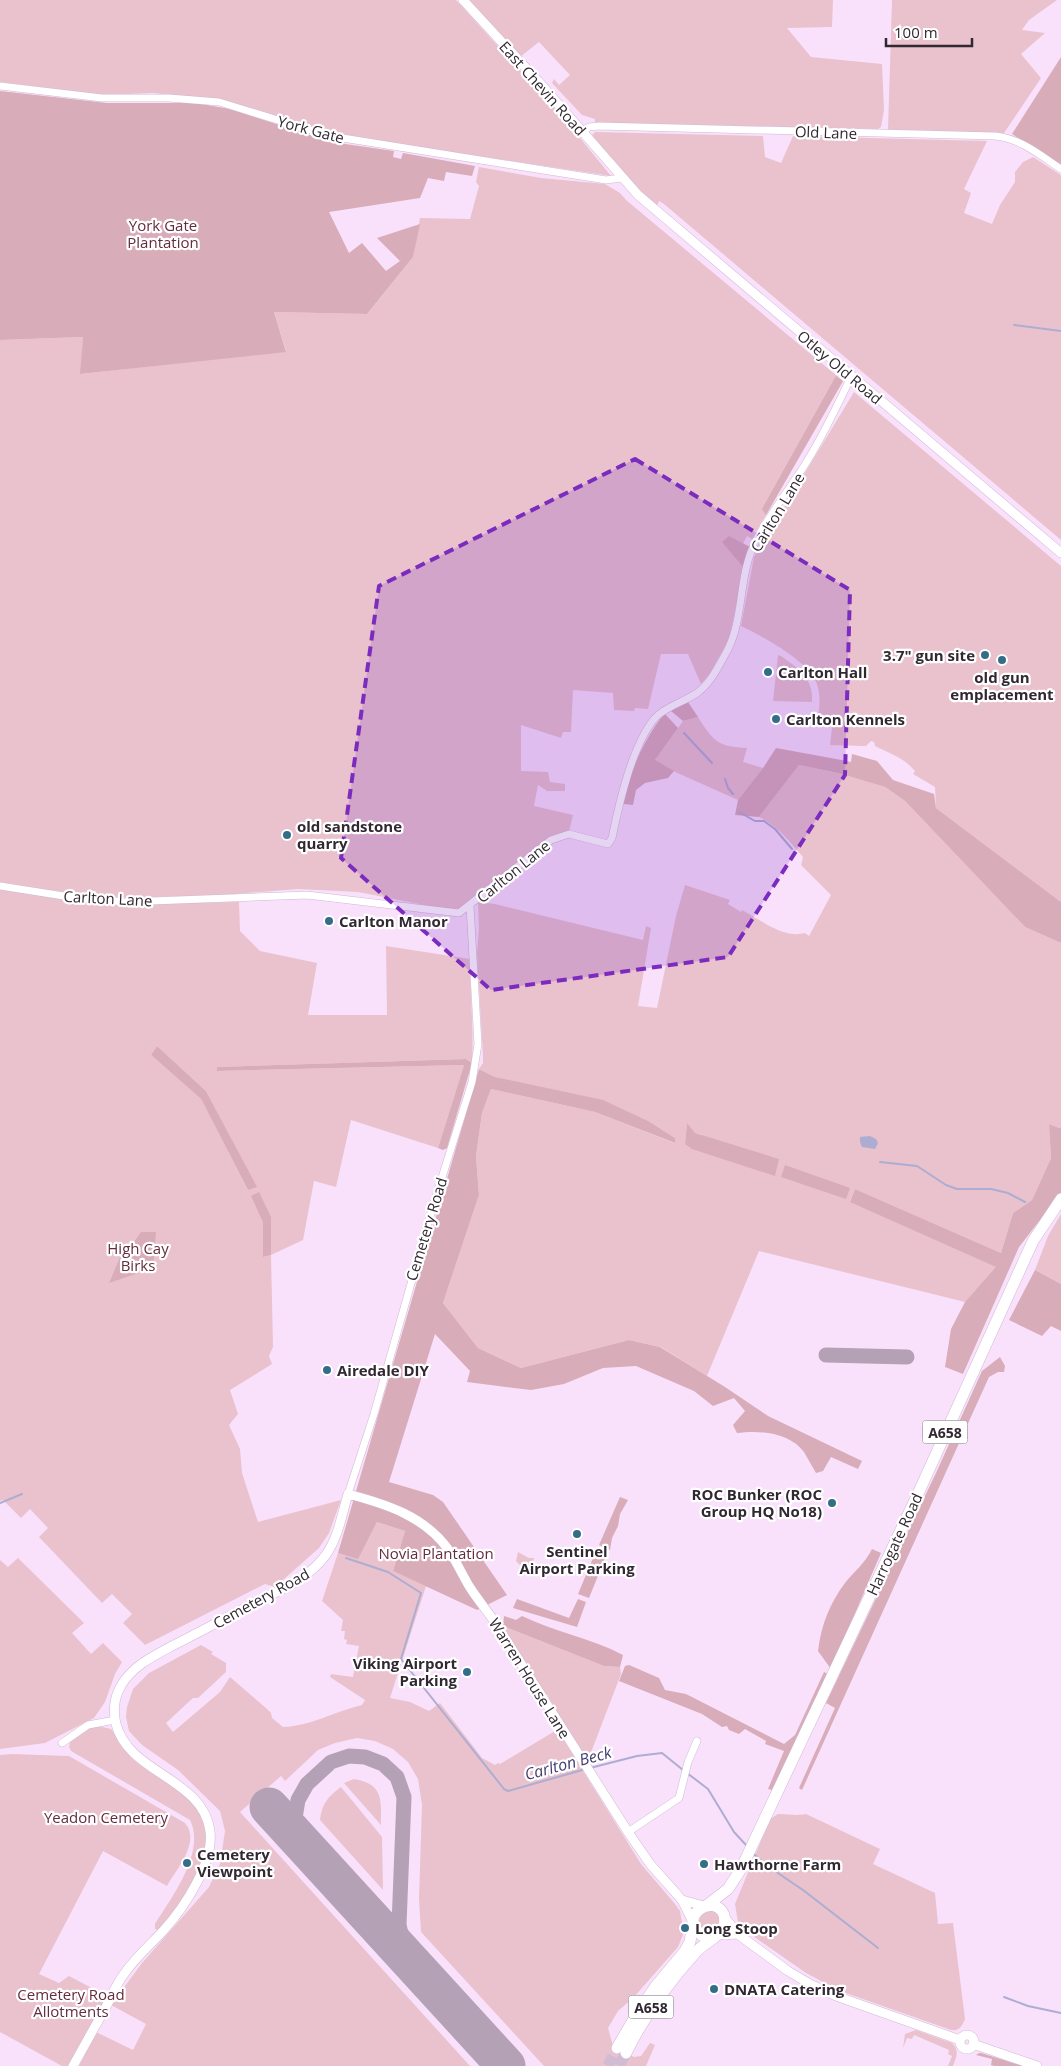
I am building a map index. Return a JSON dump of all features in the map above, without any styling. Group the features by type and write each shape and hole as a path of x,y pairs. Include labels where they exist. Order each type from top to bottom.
{"highway":[{"name":"Harrogate Road","path":"705,1906 728,1889 741,1869 912,1505 1033,1241 1061,1199"},
{"name":"Harrogate Road","path":"724,1916 728,1889"},
{"path":"705,1906 717,1908 724,1916 723,1929 715,1936 703,1936 698,1933 693,1922 697,1911 705,1906"},
{"name":"A658","path":"659,1989 690,1942 693,1922"},
{"name":"A658","path":"622,2051 638,2012 699,1948 715,1936"}],"street":[{"name":"East Chevin Road","path":"463,0 583,131 621,178"},
{"name":"York Gate","path":"0,86 102,98 169,98 219,102 330,136 606,180 621,178"},
{"name":"Old Lane","path":"583,131 589,127 599,126 995,136 1004,137 1019,143 1061,169"},
{"name":"Otley Old Road","path":"621,178 638,196 1061,553"},
{"name":"Carlton Lane","path":"0,886 64,896 125,902 307,895 459,913 551,840 569,834 608,844 612,838 624,784 649,727 662,712 698,692 727,651 735,630 744,579 753,548 810,456 851,377"},
{"name":"Cemetery Road","path":"73,2066 123,1974 165,1929 183,1905 206,1863 210,1841 207,1820 202,1809 184,1790 144,1763 122,1741 115,1720 117,1695 121,1686 136,1668 157,1654 294,1582 315,1567 326,1554 334,1539 374,1414 432,1206 472,1082 478,1044 470,906"},
{"name":"Warren House Lane","path":"348,1494 399,1510 418,1521 443,1544 628,1832 650,1864 682,1900 693,1922"},
{"path":"62,1742 88,1725 115,1720"},
{"path":"628,1832 679,1798 688,1762 697,1742"},
{"path":"682,1900 705,1906"},
{"path":"724,1916 739,1935 788,1971 810,1984 836,1996 960,2040 964,2048 970,2048 973,2044 1037,2066"},
{"path":"715,1936 739,1935"}],"highlighted area":[{"path":"635,459 850,590 845,775 728,957 491,990 341,858 379,586"}],"green space":[{"path":"0,0 456,0 567,122 611,176 332,134 193,97 153,93 104,95 0,82"},
{"path":"468,0 833,0 832,27 787,28 811,57 882,64 884,110 881,127 878,129 595,123 595,119 582,115 552,83 554,79 559,85 570,75 539,42 520,57"},
{"path":"892,0 1057,0 1029,20 1022,30 1045,33 1021,54 1041,78 1004,133 888,130"},
{"path":"1061,57 1061,165 1012,134"},
{"name":"York Gate Plantation","path":"0,91 107,103 195,103 230,109 331,142 394,151 393,157 401,159 403,153 475,166 472,176 446,172 444,181 428,178 420,198 329,212 349,253 362,243 386,271 400,261 377,238 420,224 413,257 367,314 274,312 286,352 80,374 83,337 0,340"},
{"path":"595,132 763,136 765,157 781,163 793,136 987,141 964,189 971,193 964,213 992,224 1000,205 1015,182 1015,172 1023,162 1033,157 1061,175 1061,540 664,204 659,201 657,206 639,192 592,135"},
{"path":"479,167 541,178 605,184 620,193 843,381 752,539 747,536 743,544 729,536 744,568 729,639 710,673 701,684 688,654 661,654 648,709 635,708 634,711 614,710 613,693 573,690 571,732 563,732 561,738 521,725 521,771 548,772 550,782 565,784 565,791 547,791 538,785 534,806 573,815 569,832 557,834 548,839 460,908 450,910 358,892 298,889 222,895 121,898 54,891 0,882 0,340 83,337 81,374 286,351 274,312 367,314 413,257 420,218 470,219 479,186 476,182"},
{"path":"836,376 843,381 766,515 762,509"},
{"path":"854,392 1061,566 1061,902 936,808 935,787 913,774 915,771 901,759 875,746 874,742 871,741 866,746 830,745 833,719 818,717 819,692 814,678 791,655 741,626 754,557"},
{"path":"729,536 752,548 744,568 722,542"},
{"path":"778,655 804,675 810,687 812,702 773,701"},
{"path":"688,702 698,717 683,721 671,711"},
{"path":"665,714 678,728 655,760 674,771 668,778 645,783 636,790 633,805 624,804 628,783 638,756 652,731"},
{"path":"698,717 717,741 729,746 747,748 743,762 763,768 738,800 662,766 655,760 683,721"},
{"path":"776,748 851,762 852,754 877,761 893,780 934,794 936,808 1061,902 1061,943 1025,927 905,801 885,787 838,773 799,765 759,817 735,815 738,800"},
{"path":"799,765 838,773 885,787 905,801 1025,927 1061,943 1061,1127 1049,1124 1051,1158 1032,1200 1013,1213 1001,1253 855,1189 850,1201 997,1267 965,1302 759,1251 707,1376 661,1347 629,1340 521,1368 478,1348 443,1303 479,1195 476,1156 482,1113 491,1089 595,1112 674,1143 675,1138 650,1122 495,1077 479,1069 483,1063 483,1056 477,954 478,902 495,904 643,940 646,926 651,928 638,1006 657,1008 676,916 685,885 730,900 728,904 741,912 742,910 781,931 797,934 805,933 809,936 831,895 801,865 803,857 778,829 759,817","holes":["687,1124 695,1133 702,1135 685,1144"]},
{"path":"0,888 123,904 239,902 240,931 260,951 317,963 308,1015 387,1015 386,946 470,959 472,1063 466,1059 217,1067 218,1071 464,1065 438,1148 351,1120 336,1187 314,1181 303,1240 271,1255 273,1347 269,1356 272,1364 230,1390 238,1414 229,1425 240,1449 242,1473 258,1522 341,1500 329,1533 319,1548 275,1587 265,1584 145,1645 123,1623 132,1614 112,1594 102,1603 39,1537 48,1528 30,1509 21,1518 3,1500 0,1501","holes":["157,1046 206,1091 256,1186 248,1190 201,1099 151,1055","263,1222 271,1255 263,1257","134,1242 109,1283 124,1247"]},
{"path":"157,1046 206,1091 257,1187 248,1190 201,1099 151,1055"},
{"path":"466,1059 472,1063 447,1148 443,1150 438,1148 464,1065 217,1071 217,1067"},
{"name":"Novia Plantation","path":"479,1069 495,1077 603,1100 650,1122 675,1138 675,1143 595,1112 491,1089 482,1113 476,1156 479,1195 443,1303 478,1348 521,1368 629,1340 660,1347 768,1416 862,1461 858,1469 831,1457 823,1471 816,1473 804,1452 790,1440 764,1432 737,1433 733,1425 745,1411 734,1398 713,1406 694,1391 636,1366 603,1368 564,1384 531,1390 467,1382 470,1371 435,1334 389,1482 433,1495 443,1502 507,1595 477,1610 393,1571 405,1531 377,1522 358,1559 338,1553"},
{"path":"687,1123 695,1133 779,1159 775,1176 692,1149 685,1144"},
{"path":"1049,1124 1061,1127 1061,1193 1019,1247 963,1374 945,1367 951,1329 965,1302 996,1267 850,1202 855,1189 1001,1253 1013,1213 1032,1200 1051,1158"},
{"path":"785,1165 850,1188 846,1199 781,1177"},
{"path":"259,1192 271,1217 271,1255 263,1257 263,1222 251,1196"},
{"path":"1061,1214 1061,1284 1035,1270 1048,1236"},
{"name":"High Cay Birks","path":"141,1232 156,1232 153,1268 109,1283 124,1247 134,1242"},
{"path":"1035,1270 1061,1284 1061,1331 1051,1326 1042,1336 1009,1320"},
{"path":"1000,1357 1005,1366 1004,1372 998,1372 989,1377 802,1790 799,1788 835,1708 826,1703 936,1473 982,1371"},
{"path":"620,1497 628,1500 620,1514 610,1550 599,1545"},
{"path":"377,1522 405,1531 393,1571 426,1586 390,1698 410,1702 429,1711 440,1703 482,1758 495,1765 500,1764 555,1731 560,1734 641,1864 680,1911 683,1935 678,1947 634,1997 618,2011 608,2028 613,2046 634,2057 641,2056 650,2043 655,2045 646,2066 544,2066 421,1932 419,1899 422,1805 418,1779 408,1762 393,1749 375,1741 357,1738 335,1743 318,1750 285,1781 281,1776 240,1812 470,2066 79,2066 96,2032 133,2050 146,2024 111,2005 142,1963 209,1887 220,1864 225,1831 220,1811 178,1770 142,1745 129,1731 126,1717 133,1689 149,1673 201,1645 226,1663 226,1672 198,1698 193,1698 166,1723 173,1732 220,1692 230,1677 267,1709 271,1713 272,1718 283,1727 304,1724 362,1705 365,1700 330,1677 331,1674 353,1677 359,1646 346,1644 347,1640 344,1639 345,1631 341,1631 343,1620 322,1601 338,1553 358,1558"},
{"path":"872,1549 881,1553 831,1669 818,1651 824,1623 840,1591"},
{"path":"596,1551 606,1556 589,1598 578,1594"},
{"path":"518,1552 529,1558 534,1558 532,1566 523,1566 516,1561"},
{"path":"18,1558 84,1623 72,1633 91,1654 103,1643 122,1662 115,1674 105,1702 94,1718 45,1743 0,1749 0,1560 8,1567"},
{"path":"517,1599 569,1618 578,1599 586,1602 577,1627 513,1608"},
{"path":"504,1616 516,1620 522,1616 611,1649 623,1655 620,1667 604,1666 503,1626"},
{"path":"503,1626 604,1666 620,1667 621,1674 588,1757 584,1757 551,1706 548,1695 544,1693"},
{"path":"629,1665 659,1678 665,1690 686,1694 784,1744 795,1735 824,1672 828,1674 772,1790 768,1789 784,1751 765,1744 766,1741 745,1729 739,1734 729,1730 727,1726 722,1727 702,1714 619,1681 625,1666"},
{"path":"98,1726 111,1729 133,1759 181,1792 197,1809 205,1826 206,1843 195,1879 160,1930 155,1929 155,1924 185,1874 194,1846 194,1833 190,1820 71,1751 69,1747 71,1738 85,1730"},
{"path":"0,1755 69,1756 185,1823 189,1830 189,1847 186,1855 167,1886 103,1851 39,1974 59,1983 69,1976 107,1996 68,2066 62,2066 0,2032"},
{"path":"354,1779 371,1785 379,1794 381,1825 344,1783"},
{"path":"341,1787 382,1837 383,1890 320,1820 326,1801"},
{"path":"778,1814 806,1814 880,1849 873,1864 935,1893 938,1924 953,1923 965,2019 960,2028 951,2030 840,1991 806,1973 743,1929 738,1922 735,1904 770,1819"},
{"path":"708,1908 719,1914 720,1925 714,1931 707,1932 699,1926 698,1917"},
{"path":"916,2030 952,2043 957,2052 953,2066 948,2066 952,2056 948,2054 949,2050 914,2035 912,2039 907,2038 903,2048 905,2034"},
{"path":"979,2053 1023,2066 994,2066 991,2065 992,2059 976,2055"}],"water":[{"path":"870,1136 876,1139 878,1143 875,1149 862,1147 860,1142 860,1137"}],"waterway":[{"path":"1014,325 1061,331"},
{"path":"684,733 712,763"},
{"path":"725,779 728,788 733,794"},
{"path":"739,812 755,821 764,821 775,829 792,849"},
{"path":"880,1162 917,1166 946,1185 957,1189 991,1189 1008,1193 1025,1202"},
{"path":"0,1503 22,1494"},
{"name":"Carlton Beck","path":"346,1558 388,1572 421,1593 401,1659 504,1789 508,1791 586,1769"},
{"name":"Carlton Beck","path":"590,1768 637,1756 662,1753 683,1770"},
{"name":"Carlton Beck","path":"687,1773 708,1789 734,1832 746,1845"},
{"name":"Carlton Beck","path":"753,1853 763,1863 803,1890 878,1948"},
{"name":"Carlton Beck","path":"1004,1997 1028,2006 1061,2013"}],"taxiway":[{"path":"826,1355 907,1357"},
{"path":"310,1851 299,1835 295,1818 298,1800 307,1784 331,1762 349,1756 365,1757 383,1764 397,1777 404,1797 399,1925 404,1947 419,1971"}],"runway":[{"path":"269,1807 506,2066"}],"tunnel":[{"path":"608,2066 617,2048"},
{"path":"619,2066 626,2053"}],"place":[{"name":"3.7\" gun site","path":"985,655"},
{"name":"old gun emplacement","path":"1002,660"},
{"name":"Carlton Hall","path":"768,672"},
{"name":"Carlton Kennels","path":"776,719"},
{"name":"old sandstone quarry","path":"287,835"},
{"name":"Carlton Manor","path":"329,921"},
{"name":"Airedale DIY","path":"327,1370"},
{"name":"ROC Bunker (ROC Group HQ No18)","path":"832,1503"},
{"name":"Sentinel Airport Parking","path":"577,1534"},
{"name":"Viking Airport Parking","path":"467,1672"},
{"name":"Cemetery Viewpoint","path":"187,1863"},
{"name":"Hawthorne Farm","path":"704,1864"},
{"name":"Long Stoop","path":"685,1928"},
{"name":"DNATA Catering","path":"714,1989"}],"park label":[{"name":"Yeadon Cemetery","path":"106,1817"},
{"name":"Cemetery Road Allotments","path":"71,2002"}]}
